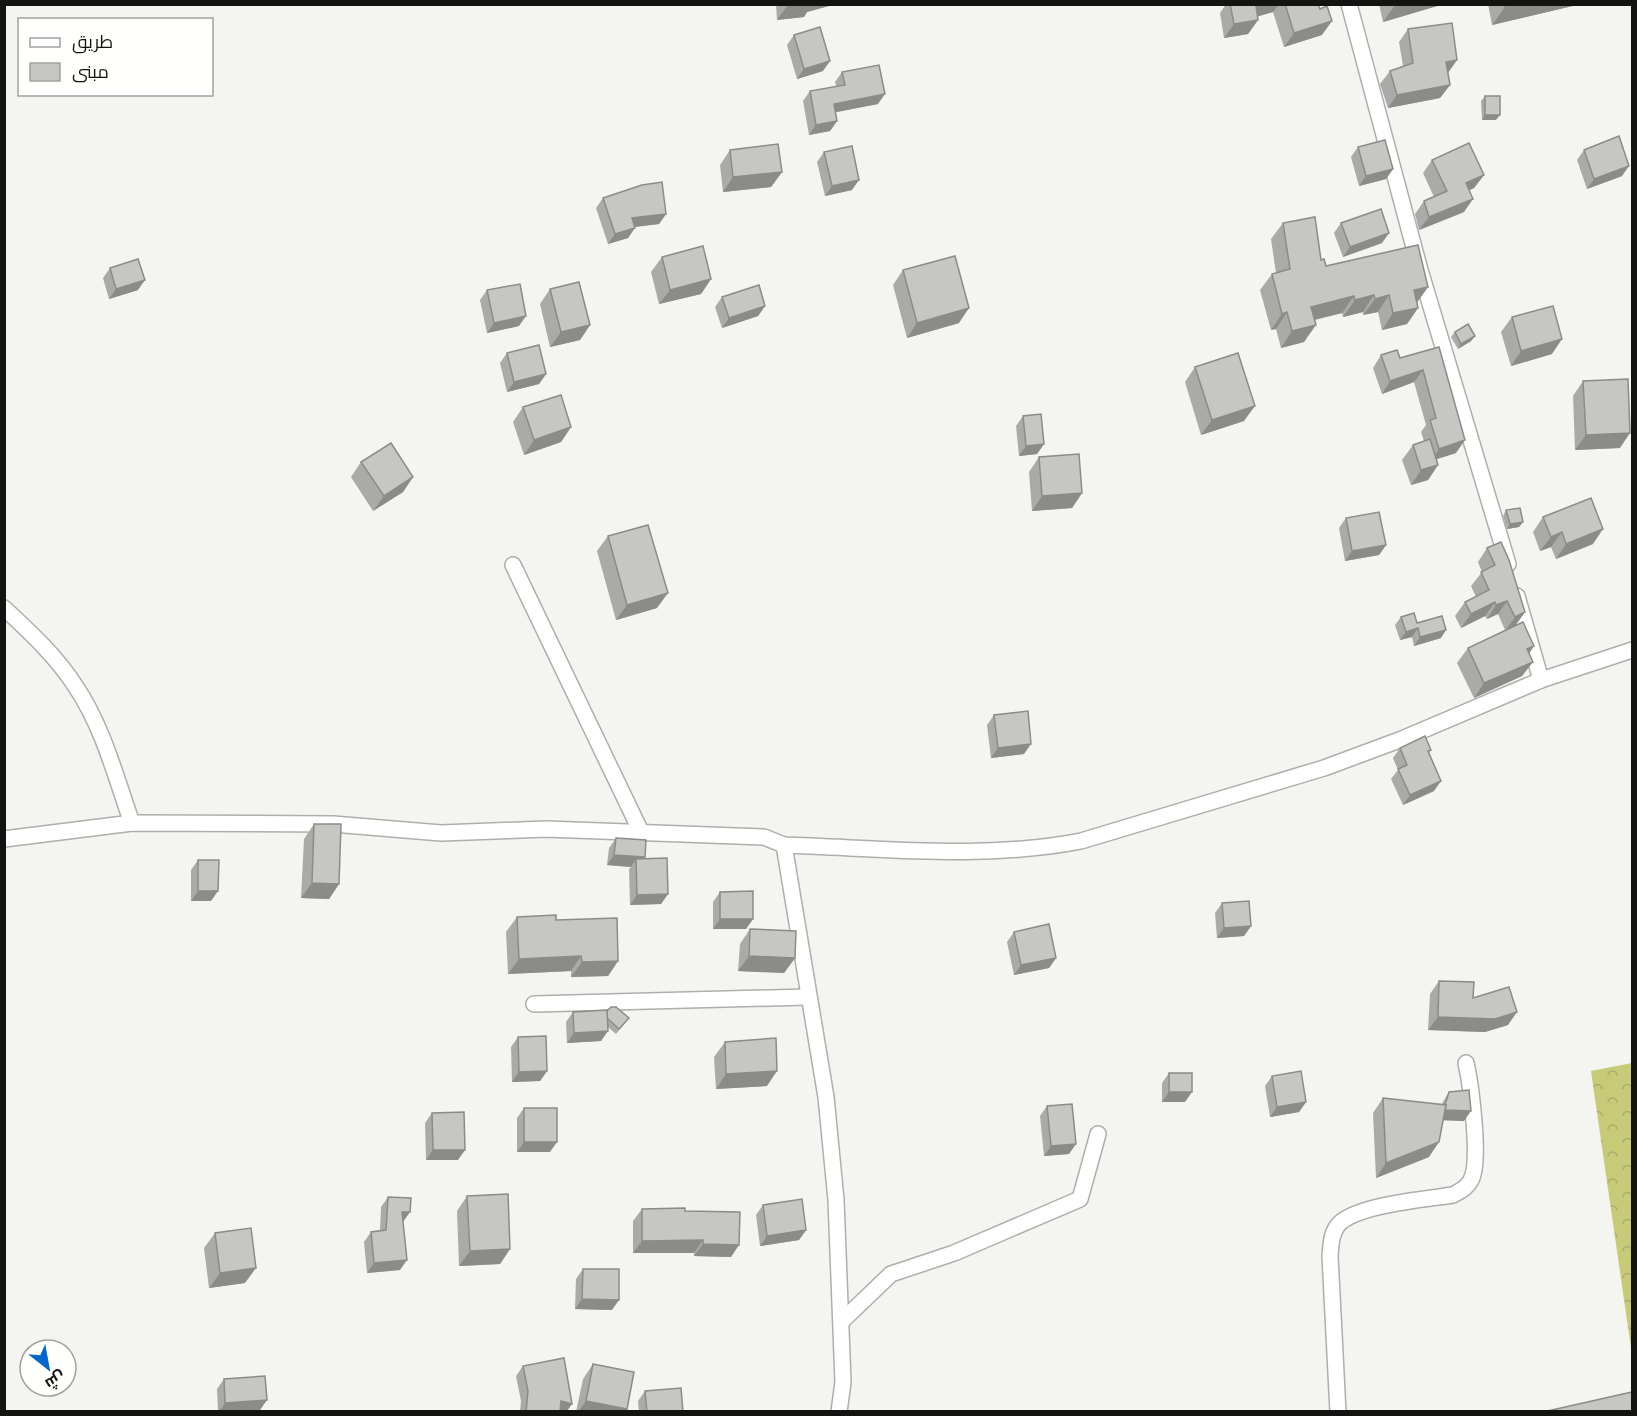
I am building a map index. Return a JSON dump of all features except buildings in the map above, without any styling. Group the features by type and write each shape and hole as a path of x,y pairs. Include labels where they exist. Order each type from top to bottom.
{"street":[{"path":"1349,4 1420,270 1541,680"},
{"path":"513,565 642,834"},
{"path":"4,608 39,641 76,686 95,720 132,824"},
{"path":"4,839 132,824 333,824 441,833 546,829 764,837 784,845 980,851 1043,848 1081,841 1324,768 1402,739 1541,680 1632,650"},
{"path":"784,845 807,997 826,1097 836,1200 843,1382 839,1412"},
{"path":"534,1004 807,997"},
{"path":"1338,1412 1330,1256 1332,1237 1339,1224 1354,1213 1454,1195 1472,1179 1473,1100 1466,1063"},
{"path":"842,1321 891,1274 954,1253 1080,1199 1098,1134"}],"green space":[{"path":"1632,1063 1632,1355 1591,1071"}]}
